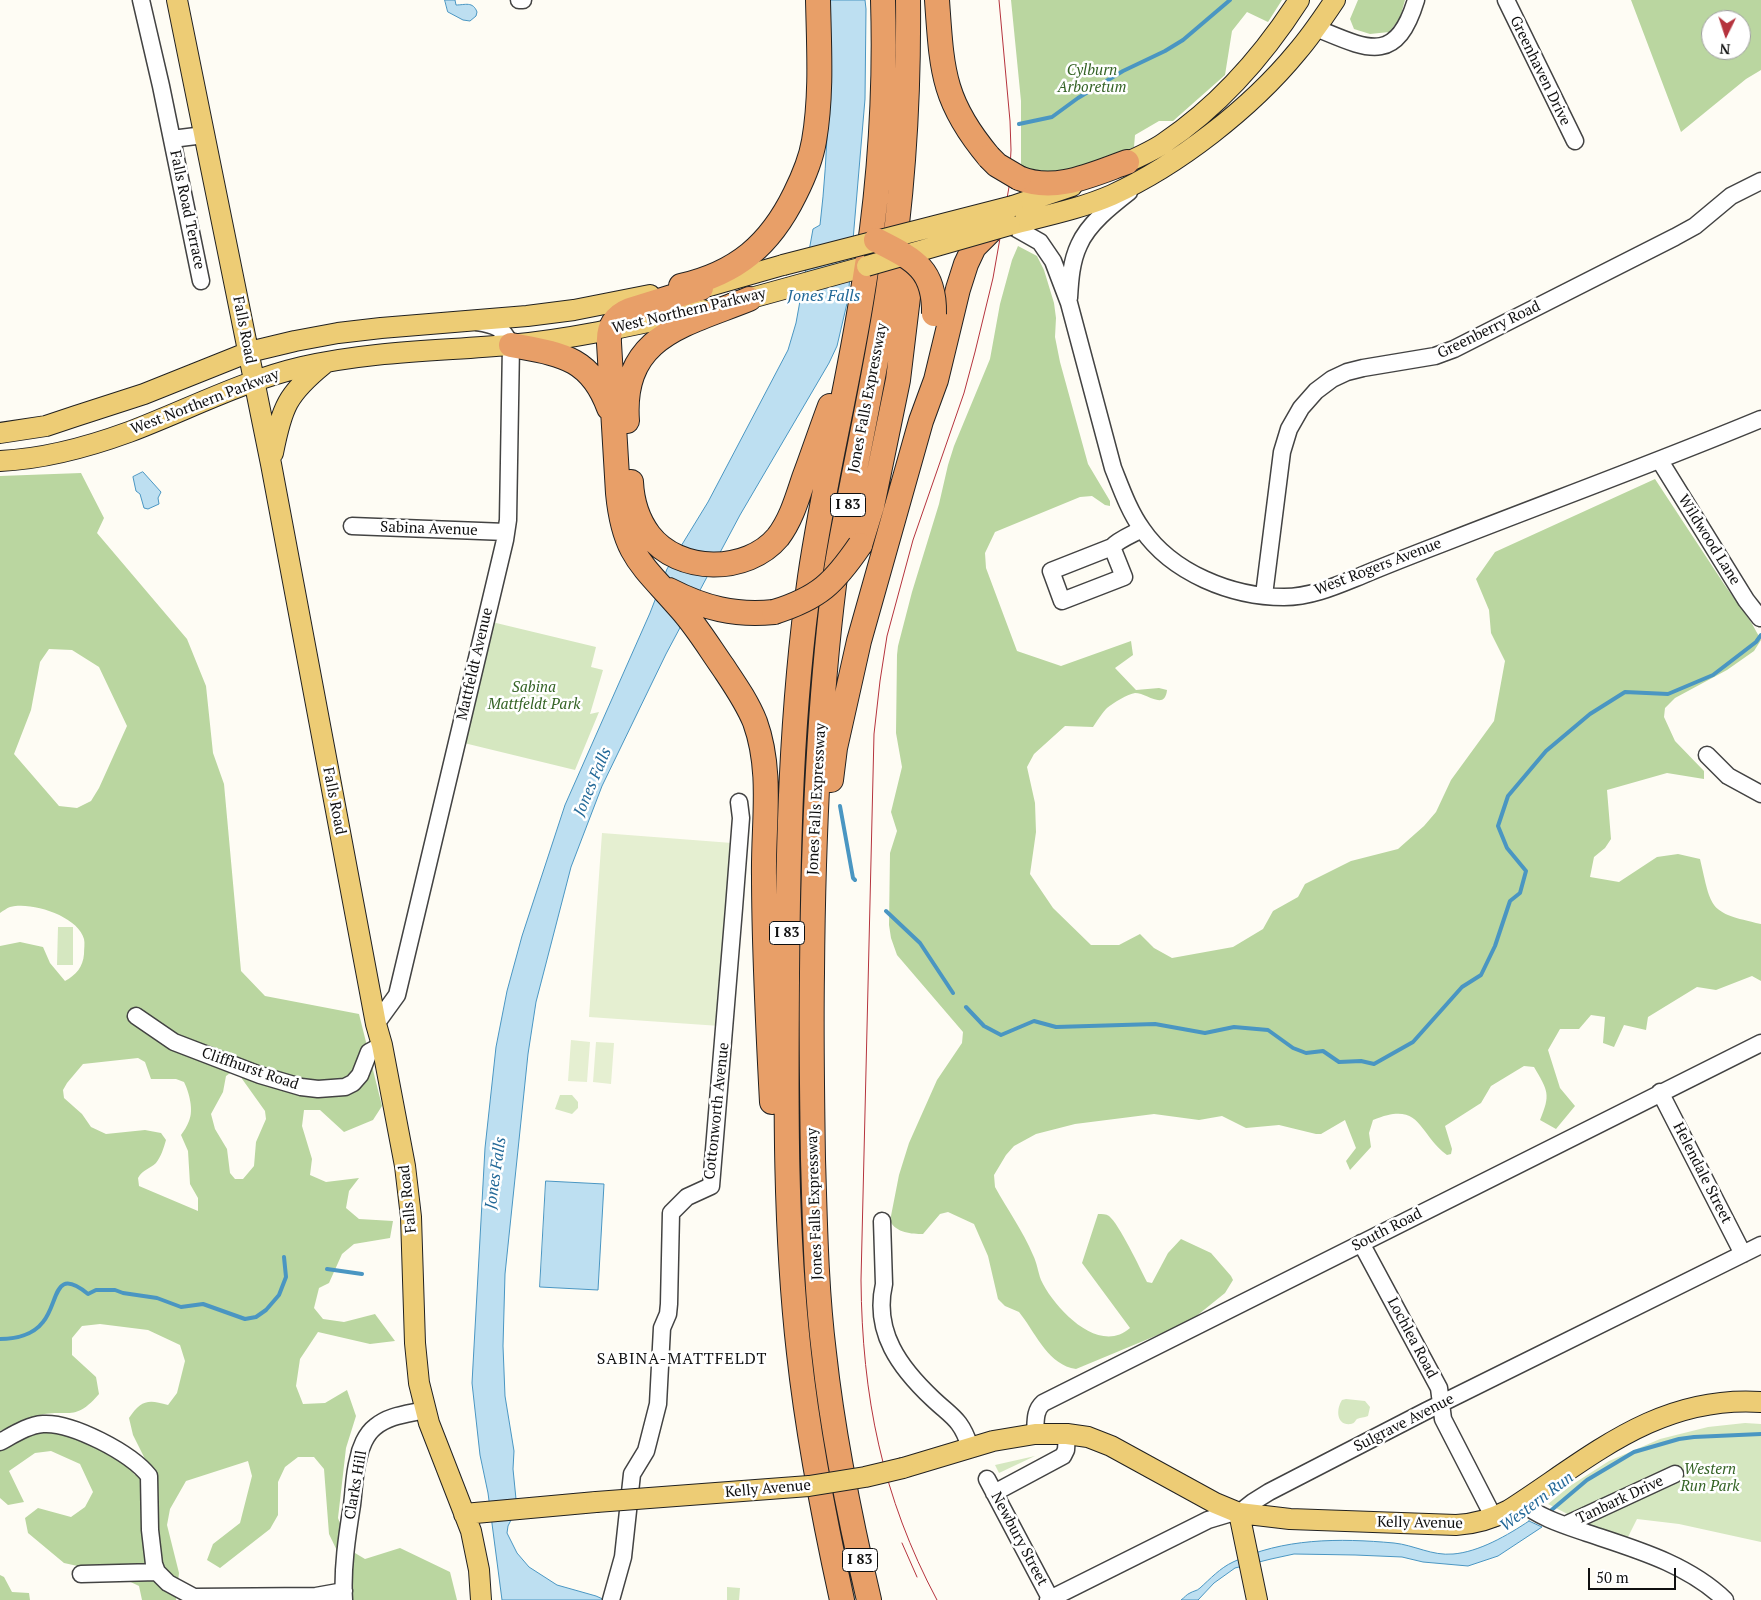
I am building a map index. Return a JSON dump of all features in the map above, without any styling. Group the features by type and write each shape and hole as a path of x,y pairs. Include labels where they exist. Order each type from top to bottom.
{"highway":[{"path":"638,297 691,284 730,268 762,244 778,226 801,183 814,142 819,92 818,0"},
{"name":"Jones Falls Expressway","path":"842,1600 825,1525 804,1396 790,1248 787,1097 787,873 799,671 810,578 818,526 854,344 871,236 880,143 884,30 883,0"},
{"name":"Jones Falls Expressway","path":"869,1600 839,1458 824,1353 815,1246 811,1013 816,796 824,674 834,580 880,338 896,235 904,142 908,0"},
{"path":"937,0 942,66 950,96 964,123 997,165 1021,179 1034,182 1068,182 1127,162"},
{"path":"652,578 683,598 723,610 755,614 774,612 799,604 823,589 839,574 860,545 872,506 898,380 908,297 914,214 916,142 908,30"},
{"path":"811,1013 830,781 835,748 862,632 921,420 942,316 974,247 1004,221"},
{"path":"876,240 906,255 921,267 929,280 942,316"},
{"path":"701,288 623,312 613,321 610,329 609,343 620,514 624,532 636,558 681,609 706,641 737,687 750,711 761,740 766,781 764,935 777,1247 789,1328 804,1396"},
{"path":"749,299 681,327 660,338 640,358 631,378 627,415 634,504 650,537 670,552 695,563 714,565 734,563 750,558 764,550 786,526 854,344"},
{"path":"511,345 557,354 572,360 582,367 603,392 614,419"}],"main road":[{"name":"Falls Road","path":"176,0 255,381 376,1024 382,1045 405,1166 411,1217 418,1383 437,1445 471,1531 477,1557 481,1600"},
{"name":"West Northern Parkway","path":"0,461 45,456 128,432 281,372 329,361 375,354 511,345 610,329 749,299 906,255 1004,221 1162,144 1196,119 1220,98 1259,56 1299,0"},
{"name":"West Northern Parkway","path":"0,432 46,426 144,394 249,352 295,341 338,333 574,310 638,297 701,288 876,240 1057,213 1110,195 1152,174 1189,150 1238,111 1277,75 1298,52 1335,0"},
{"path":"271,464 278,426 285,407 296,389 329,361"},
{"name":"Kelly Avenue","path":"464,1514 809,1486 865,1477 903,1468 970,1447 1035,1434 1066,1434 1088,1437 1111,1446 1216,1503 1240,1513 1290,1518 1448,1525 1470,1524 1528,1507 1611,1441 1658,1418 1693,1407 1723,1403 1761,1402"},
{"path":"1240,1513 1256,1600"}],"street":[{"name":"Falls Road Terrace","path":"141,0 201,282"},
{"path":"1316,28 1358,45 1381,46 1392,42 1400,36 1408,22 1416,0"},
{"name":"Greenhaven Drive","path":"1506,0 1575,141"},
{"name":"Falls Road Terrace","path":"172,139 204,135"},
{"name":"West Rogers Avenue","path":"1069,303 1073,264 1082,240 1114,204 1152,174"},
{"name":"Greenberry Road","path":"1264,595 1282,452 1289,429 1301,408 1316,391 1332,379 1363,368 1420,360 1454,349 1675,237 1695,226 1731,196 1761,181"},
{"name":"West Rogers Avenue","path":"1004,221 1032,236 1048,251 1053,261 1069,303 1113,468 1123,493 1142,529 1162,552 1196,574 1212,582 1237,590 1284,597 1305,595 1330,588 1440,544 1660,461 1761,419"},
{"path":"468,320 498,328 504,332 511,345"},
{"name":"Mattfeldt Avenue","path":"376,1024 397,995 506,532 510,445 511,345"},
{"name":"Wildwood Lane","path":"1660,461 1746,600 1760,618"},
{"name":"Sabina Avenue","path":"352,526 506,532"},
{"path":"1112,547 1116,542 1125,540 1142,529"},
{"path":"1707,755 1728,776 1761,794"},
{"name":"Cottonworth Avenue","path":"613,1593 623,1557 632,1474 646,1451 658,1404 662,1328 668,1314 669,1304 671,1212 688,1197 711,1186 741,818 739,802"},
{"name":"Cliffhurst Road","path":"136,1016 174,1042 260,1075 300,1087 318,1090 345,1087 353,1083 360,1075 369,1052 382,1045"},
{"name":"South Road","path":"1035,1434 1036,1413 1038,1407 1043,1403 1761,1043"},
{"name":"Helendale Street","path":"1660,1092 1743,1254"},
{"path":"882,1221 884,1284 881,1312 886,1336 896,1354 921,1387 958,1421 965,1432 970,1447"},
{"name":"Lochlea Road","path":"1361,1242 1439,1388 1443,1419 1494,1518"},
{"name":"Sulgrave Avenue","path":"1050,1600 1208,1520 1222,1515 1240,1513 1269,1492 1761,1245"},
{"name":"Clarks Hill","path":"344,1596 344,1574 350,1512 358,1459 363,1445 368,1434 387,1419 425,1410"},
{"path":"0,1442 30,1427 43,1424 62,1425 123,1453 149,1476 150,1530 154,1564 157,1572 168,1583 194,1597 344,1596"},
{"name":"Newbury Street","path":"1050,1600 990,1486 1063,1456 1066,1450 1066,1434"},
{"name":"Tanbark Drive","path":"1560,1523 1675,1474"},
{"path":"1528,1507 1560,1523 1640,1550 1668,1563 1700,1579 1725,1600"},
{"path":"81,1574 157,1572"}],"green space":[{"name":"Cylburn Arboretum","path":"1011,0 1282,0 1268,22 1247,12 1232,31 1225,75 1173,121 1159,121 1135,135 1134,147 1083,171 1065,175 1021,167 1021,101"},
{"path":"1358,0 1405,0 1400,18 1389,32 1370,34 1354,29 1350,19"},
{"path":"1631,0 1761,0 1761,70 1746,79 1681,132"},
{"path":"1018,246 1037,256 1044,270 1054,303 1056,318 1055,337 1060,362 1088,464 1110,501 1110,506 1105,505 1092,496 1080,497 995,532 985,553 986,568 1017,651 1061,666 1131,641 1133,655 1115,668 1136,690 1159,688 1167,690 1166,696 1159,700 1135,693 1117,701 1107,708 1093,727 1065,726 1034,754 1027,767 1035,803 1036,832 1030,874 1053,908 1091,945 1119,945 1140,934 1154,948 1172,958 1233,947 1263,929 1273,911 1298,897 1305,884 1351,861 1398,849 1424,826 1436,812 1451,780 1494,721 1505,661 1491,633 1489,610 1476,579 1495,552 1655,479 1751,622 1761,640 1754,651 1727,670 1675,698 1665,708 1664,717 1675,741 1704,771 1704,779 1667,773 1607,790 1611,839 1605,848 1594,857 1590,877 1619,882 1657,857 1678,854 1700,859 1707,889 1715,906 1731,916 1761,924 1761,981 1752,976 1716,990 1697,987 1648,1017 1646,1030 1624,1025 1614,1047 1603,1043 1605,1017 1591,1015 1579,1029 1560,1029 1548,1050 1560,1088 1575,1106 1556,1129 1540,1120 1547,1098 1545,1087 1534,1067 1524,1066 1491,1086 1481,1103 1445,1126 1452,1149 1451,1154 1447,1155 1417,1122 1410,1116 1401,1114 1389,1115 1373,1120 1369,1133 1371,1147 1350,1170 1346,1161 1356,1148 1345,1120 1321,1134 1316,1134 1279,1125 1246,1128 1222,1116 1199,1120 1154,1114 1075,1124 1036,1134 1014,1146 994,1175 995,1187 1029,1246 1047,1291 1067,1315 1079,1325 1105,1336 1118,1335 1130,1328 1082,1263 1098,1214 1108,1215 1113,1221 1147,1282 1152,1283 1168,1253 1181,1239 1211,1253 1233,1280 1225,1293 1189,1322 1076,1369 1058,1362 1051,1356 1019,1312 1005,1306 998,1299 988,1256 974,1224 948,1212 940,1214 923,1234 919,1234 900,1230 890,1221 899,1175 909,1143 937,1080 962,1043 963,1032 897,955 891,938 889,925 890,853 897,831 891,812 902,767 896,733 898,646 954,446 990,359 1000,304 1012,260"},
{"path":"81,473 104,518 97,533 187,639 206,686 213,753 224,784 241,971 265,996 359,1014 382,1106 373,1120 344,1132 320,1110 304,1110 302,1126 312,1159 310,1175 326,1182 359,1178 349,1191 346,1208 359,1219 393,1221 390,1238 354,1244 342,1254 329,1283 319,1288 314,1308 323,1319 344,1322 375,1314 395,1341 370,1344 318,1332 300,1359 296,1386 303,1404 325,1403 347,1390 356,1416 346,1448 338,1518 350,1550 365,1559 400,1548 450,1572 457,1600 335,1600 351,1580 329,1534 324,1469 314,1457 298,1457 285,1467 278,1482 278,1515 270,1529 220,1568 207,1560 213,1544 240,1523 252,1476 248,1461 186,1481 170,1509 167,1525 179,1573 176,1600 142,1600 139,1586 114,1574 64,1563 28,1533 25,1518 38,1508 71,1517 85,1507 93,1492 80,1464 51,1451 35,1453 9,1471 24,1502 8,1505 0,1498 0,1444 17,1435 56,1430 88,1443 124,1462 135,1475 148,1465 133,1435 129,1418 141,1404 146,1402 168,1405 177,1393 185,1361 180,1345 148,1330 100,1324 82,1326 72,1338 72,1355 96,1377 99,1394 91,1403 78,1411 40,1415 0,1431 0,946 20,942 43,947 50,963 65,981 76,973 80,967 83,959 84,939 73,923 41,908 30,906 10,907 0,913 0,476","holes":["49,649 72,650 99,667 127,726 99,788 91,801 77,808 59,806 14,754 31,710 40,662","138,1058 145,1062 151,1079 176,1079 184,1082 189,1096 191,1112 188,1123 181,1135 188,1151 190,1184 198,1198 198,1211 139,1186 138,1178 140,1175 156,1163 162,1152 166,1140 161,1133 145,1130 106,1134 91,1127 82,1114 64,1098 63,1090 83,1064","233,1071 240,1076 265,1111 266,1119 256,1142 254,1166 243,1179 235,1179 230,1173 227,1149 215,1129 211,1114 223,1092 226,1076"]},
{"name":"Sabina Mattfeldt Park","path":"492,622 596,647 591,667 603,670 590,714 599,712 575,770 464,743"},
{"path":"602,833 732,843 720,1026 589,1017"},
{"path":"58,927 73,927 73,965 57,965"},
{"path":"571,1040 590,1042 587,1082 568,1081"},
{"path":"596,1042 614,1043 611,1084 593,1082"},
{"path":"560,1095 572,1095 578,1102 578,1108 572,1114 555,1109"},
{"path":"1342,1400 1365,1401 1370,1407 1368,1416 1357,1419 1351,1424 1342,1422 1338,1412"},
{"name":"Western Run Park","path":"1745,1423 1761,1424 1761,1542 1679,1524 1637,1519 1627,1539 1587,1524 1548,1504 1570,1486 1609,1461 1660,1439 1708,1427"},
{"path":"1035,1456 999,1473 995,1465"},
{"path":"0,1575 4,1577 12,1592 29,1593 30,1600 0,1600"},
{"path":"727,1587 740,1588 739,1600 727,1600"}],"water":[{"path":"445,0 455,0 456,5 466,4 473,6 477,12 476,16 470,21 463,20 448,12"},
{"name":"Jones Falls","path":"829,0 865,0 866,9 865,99 848,299 837,346 829,363 740,515 666,654 602,786 571,867 536,1002 528,1054 505,1274 503,1346 505,1396 514,1451 513,1469 516,1499 514,1514 507,1533 517,1553 529,1567 557,1585 605,1600 502,1600 488,1493 480,1455 472,1383 485,1148 496,1047 507,991 522,936 565,805 650,613 667,569 708,502 788,350 796,323 813,229 820,225 827,141"},
{"path":"143,472 161,492 158,498 159,504 148,509 144,508 140,494 136,491 133,477"},
{"path":"546,1181 604,1184 598,1290 540,1287"},
{"name":"Western Run","path":"1529,1521 1542,1527 1498,1556 1468,1566 1423,1562 1402,1557 1294,1554 1235,1568 1214,1583 1198,1600 1181,1600 1199,1589 1228,1564 1272,1548 1291,1544 1353,1540 1394,1543 1445,1554 1463,1553 1503,1537"}],"waterway":[{"path":"1019,124 1052,117 1078,98 1123,71 1165,51 1183,40 1230,0"},
{"path":"966,1007 984,1026 1001,1035 1034,1021 1056,1027 1155,1024 1205,1033 1234,1027 1268,1030 1293,1048 1306,1053 1323,1051 1339,1062 1361,1061 1374,1064 1413,1042 1462,987 1481,975 1495,946 1510,901 1520,893 1526,871 1507,848 1498,826 1508,796 1546,751 1590,714 1625,692 1668,694 1713,675 1756,642 1761,635"},
{"path":"840,806 853,878 855,880"},
{"path":"886,911 920,943 953,993"},
{"path":"0,1339 23,1335 39,1326 48,1314 58,1290 68,1283 77,1286 88,1294 96,1290 115,1290 157,1298 181,1307 203,1304 245,1319 256,1317 266,1310 279,1295 286,1277 284,1257"},
{"path":"327,1269 362,1274"},
{"name":"Western Run","path":"1548,1513 1587,1480 1634,1452 1679,1439 1761,1434"}],"tram line":[{"path":"937,1600 902,1523 889,1484 871,1405 862,1323 861,1280 874,734 887,636 913,540 964,393 993,278 1009,187 1010,121 999,0"},
{"path":"902,1543 917,1577"}],"district":[{"name":"SABINA-MATTFELDT","path":"682,1359"}]}
